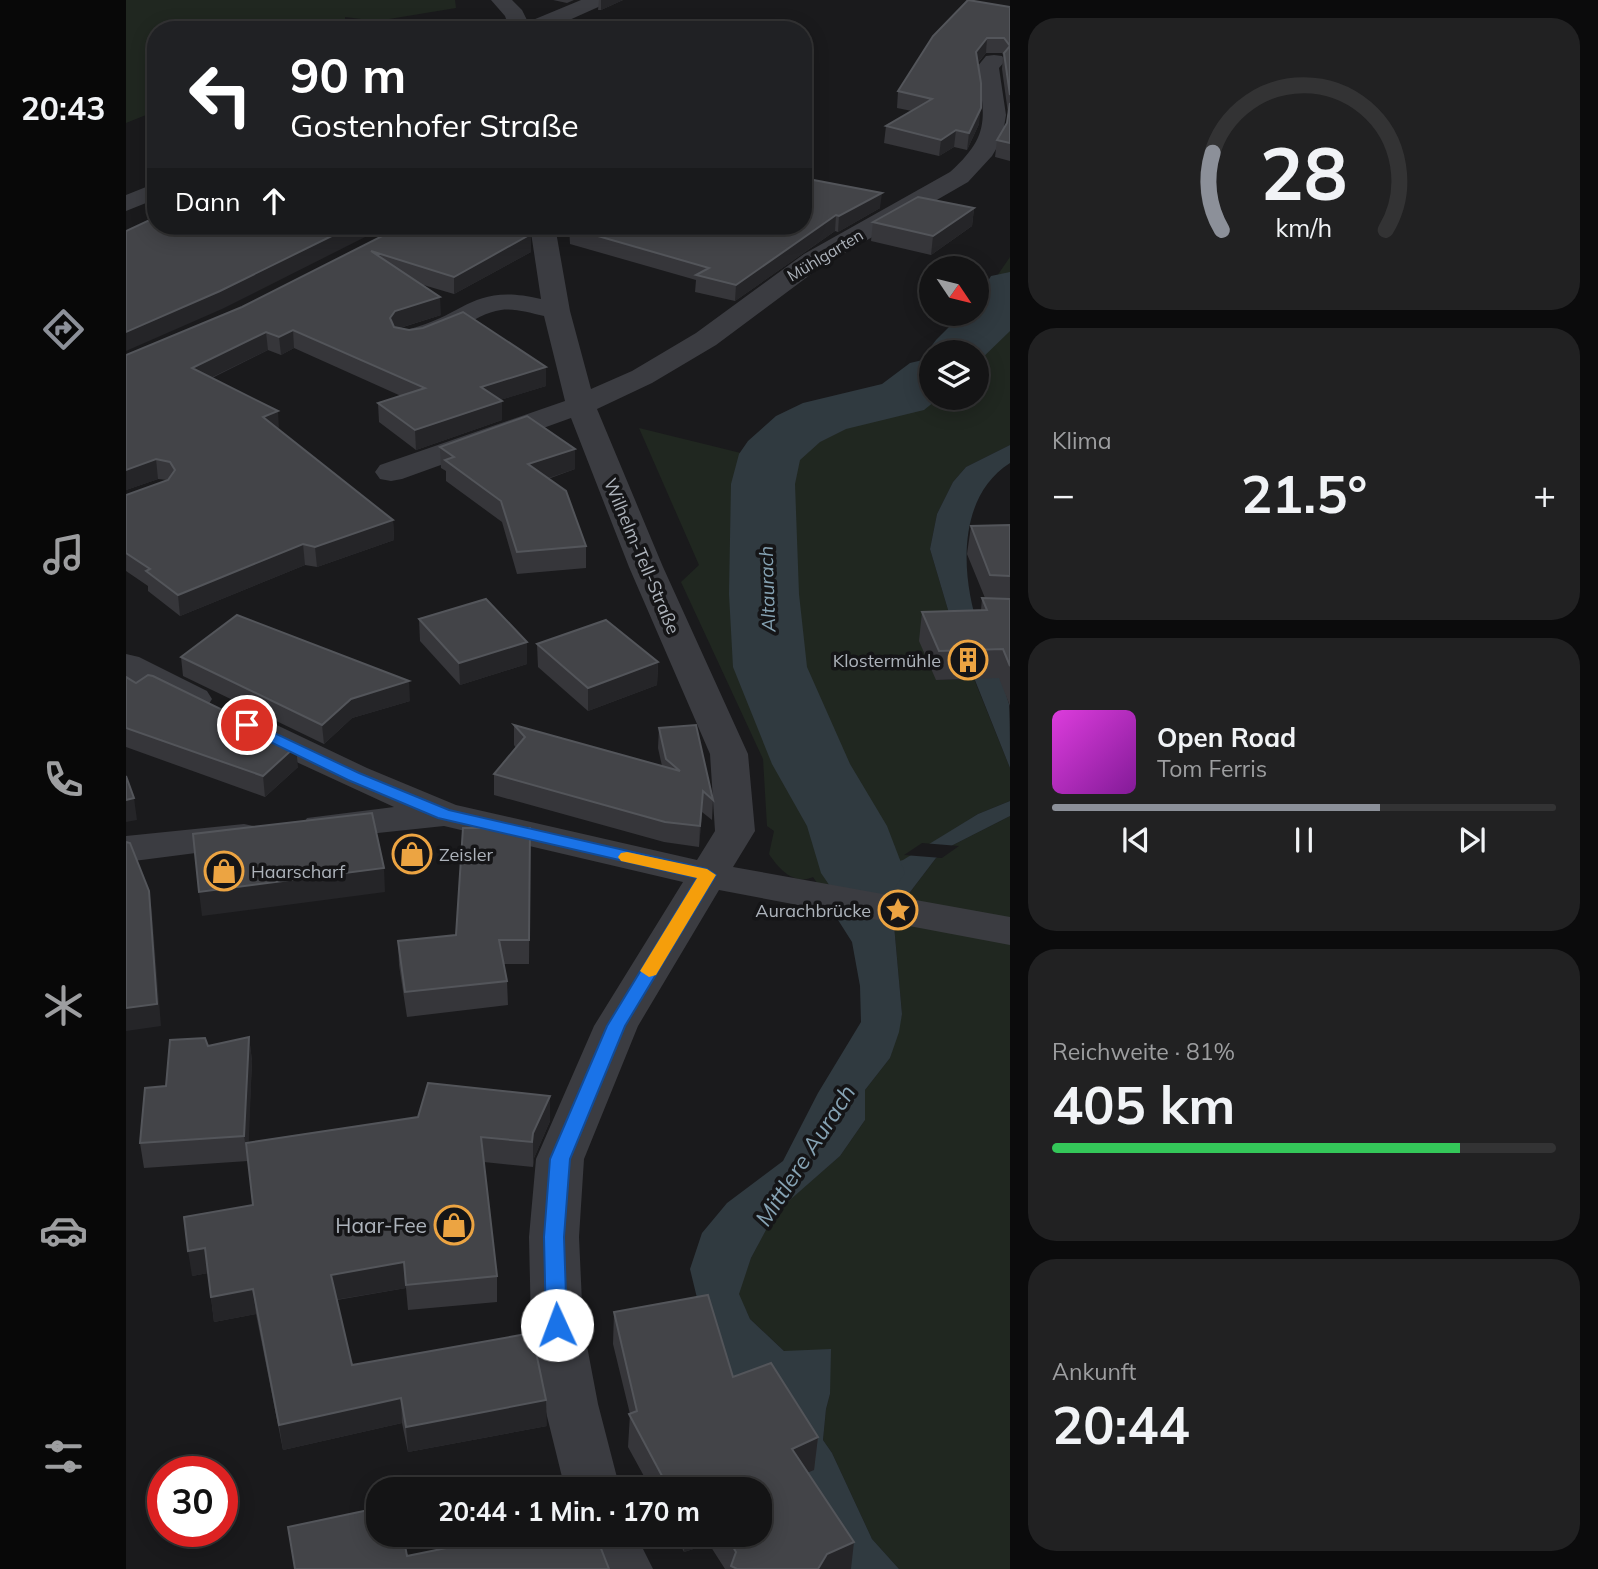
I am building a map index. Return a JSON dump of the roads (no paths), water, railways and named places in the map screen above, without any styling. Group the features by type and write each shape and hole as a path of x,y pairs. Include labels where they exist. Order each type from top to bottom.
{"street":[{"path":"501,0 515,14 517,21"},
{"path":"550,21 598,0"},
{"name":"Mühlgarten","path":"391,472 581,405 642,377 706,339 813,260 959,177 979,160 990,141 996,120 988,67 993,61"},
{"path":"126,204 147,194"},
{"name":"Wilhelm-Tell-Straße","path":"544,235 556,311 581,405 636,543 729,754 735,831 616,1026 560,1159 554,1237 557,1325 571,1404 589,1477"},
{"path":"407,338 442,328 495,302 506,301 556,311"},
{"path":"126,665 353,776 444,814 707,875 1010,931"},
{"path":"126,849 444,814"},
{"path":"614,1547 624,1569"}],"water":[{"path":"1010,445 1010,463 992,478 980,496 972,517 967,563 973,608 979,629 1009,704 1010,768 951,620 930,549 937,514 953,482 966,467"},
{"name":"Mittlere Aurach","path":"832,774 872,824 888,858 896,862 978,814 1010,801 1010,816 953,845 936,858 904,900 894,925 902,1014 899,1032 890,1058 865,1090 865,1120 840,1156 775,1213 751,1258 739,1294 750,1319 784,1351 831,1349 830,1394 823,1440 832,1453 872,1539 899,1569 851,1569 844,1564 741,1406 697,1298 690,1269 702,1233 727,1203 783,1161 818,1093 861,1022 860,986 852,942 833,912 838,861 799,776"}],"waterway":[{"name":"Altaurach","path":"968,340 1001,308 1010,288"},
{"name":"Altaurach","path":"863,873 847,826 811,764 770,667 764,594 763,484 770,454 798,429 825,416 903,397 919,385"}],"place":[{"name":"Klostermühle","path":"968,660"},
{"name":"Zeisler","path":"412,854"},
{"name":"Haarscharf","path":"224,871"},
{"name":"Aurachbrücke","path":"898,910"},
{"name":"Haar-Fee","path":"454,1225"}]}
